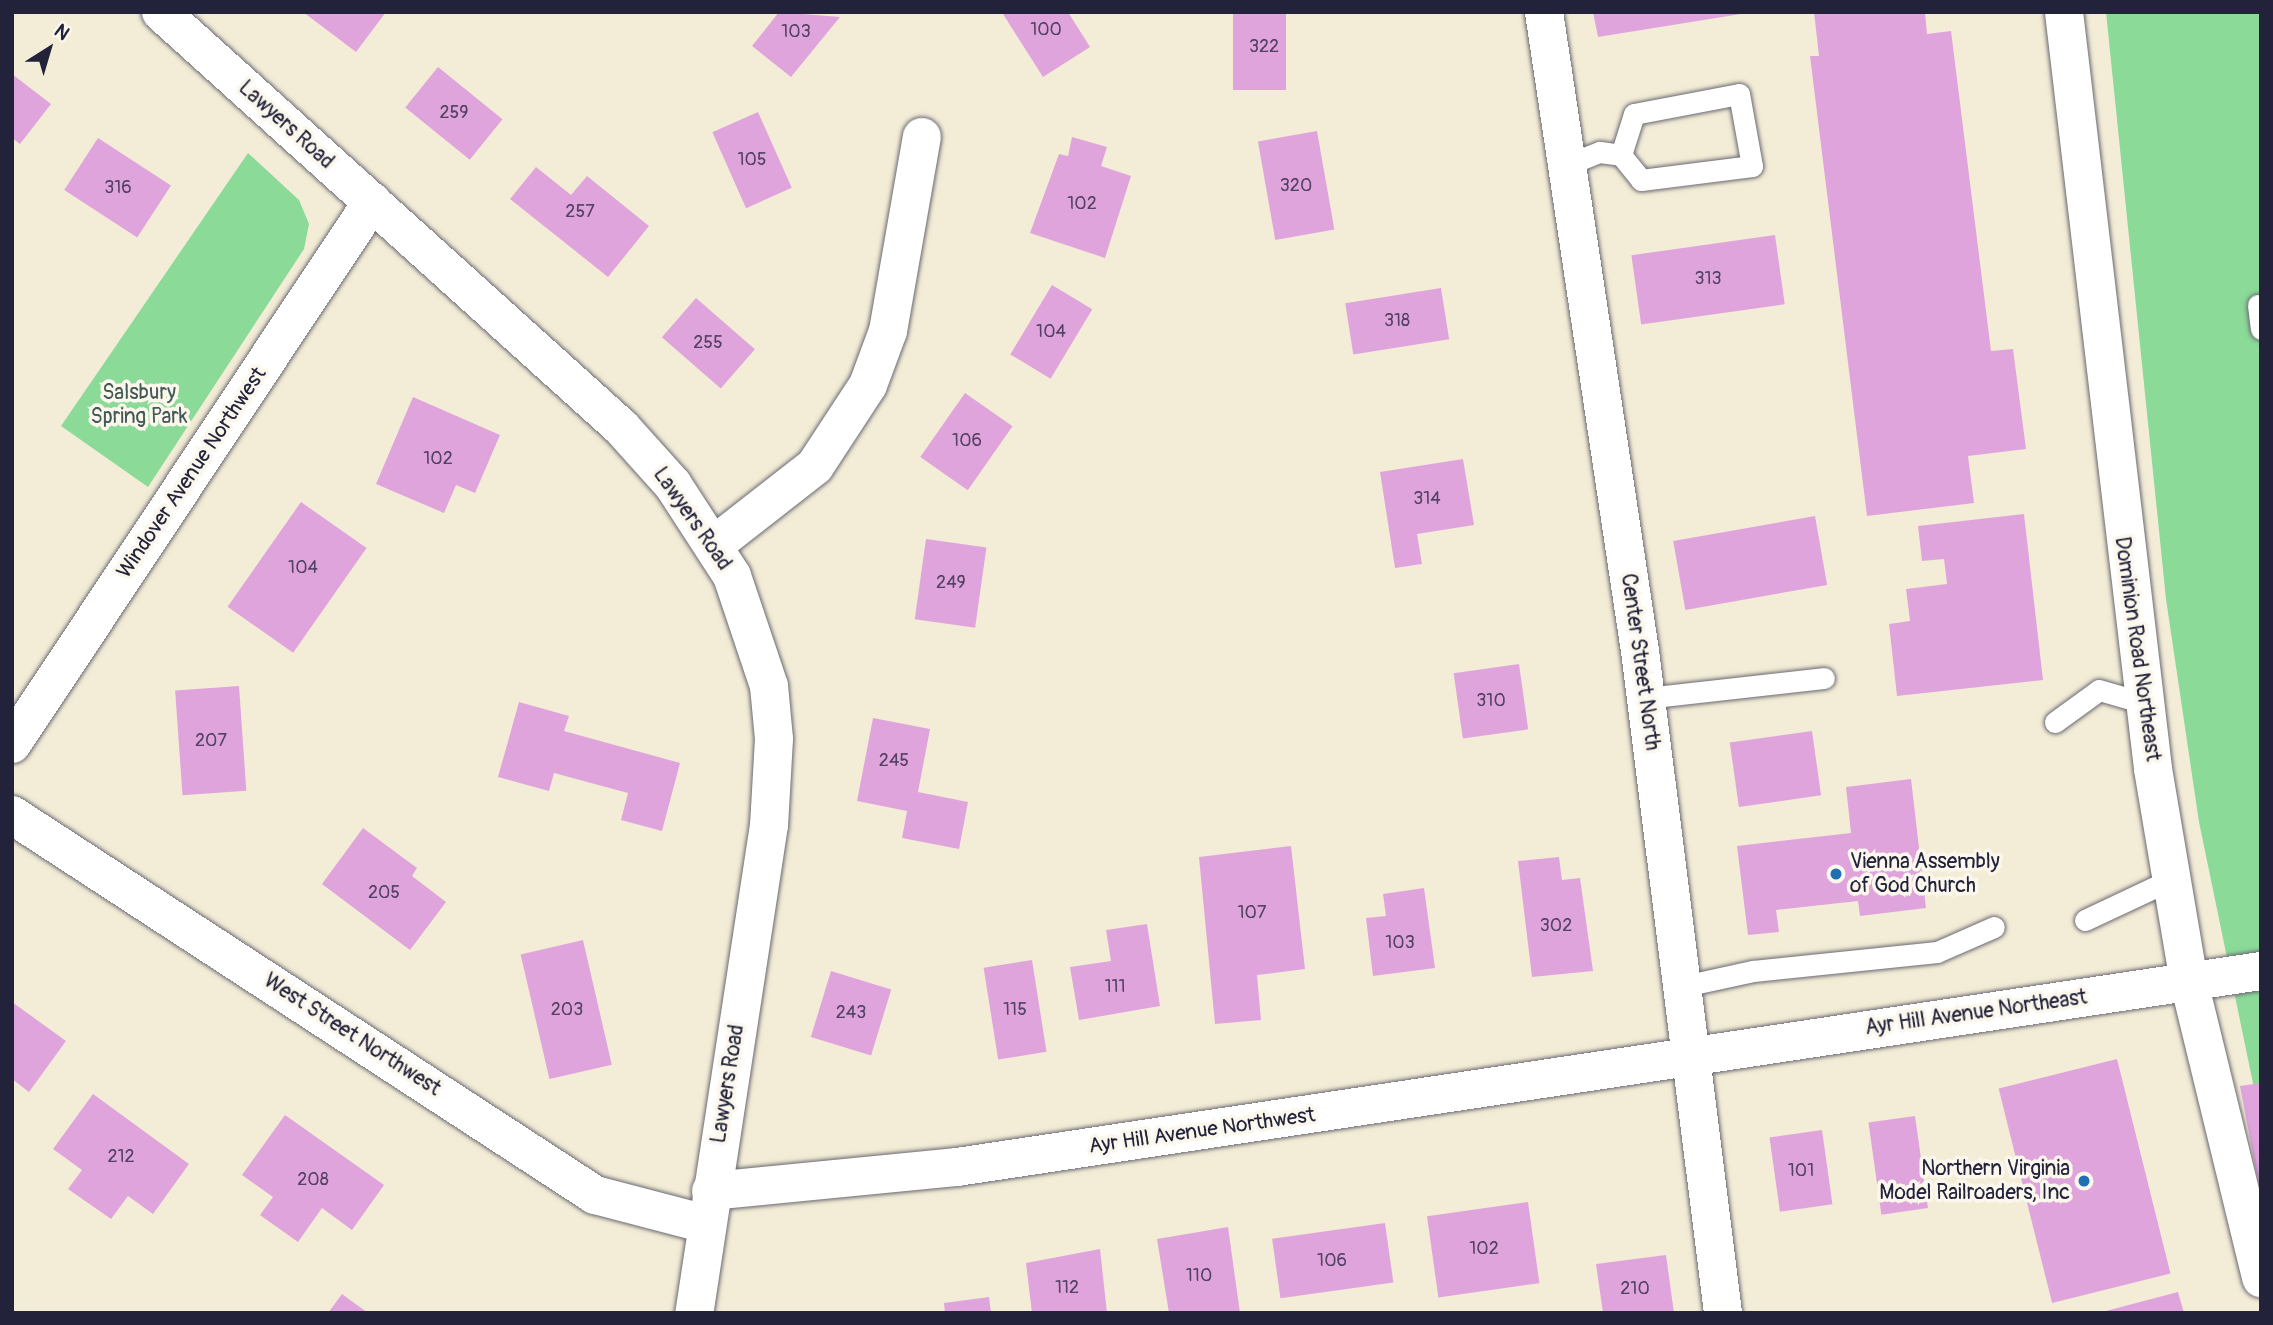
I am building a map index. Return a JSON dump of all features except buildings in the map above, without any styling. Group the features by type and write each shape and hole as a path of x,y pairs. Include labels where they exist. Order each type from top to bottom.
{"street":[{"name":"Lawyers Road","path":"161,12 621,427 673,485 714,545 754,633 774,739 769,825 694,1313"},
{"name":"Center Street North","path":"1544,12 1646,698 1723,1313"},
{"name":"Dominion Road Northeast","path":"2064,12 2144,703 2189,982 2261,1278"},
{"path":"714,545 815,466 869,385 888,331 922,137"},
{"name":"Windover Avenue Northwest","path":"12,744 372,202"},
{"name":"West Street Northwest","path":"12,815 594,1195 709,1208"},
{"name":"Ayr Hill Avenue Northeast","path":"1691,1058 2261,971"},
{"name":"Ayr Hill Avenue Northwest","path":"709,1208 957,1167 1691,1058"}],"lane":[{"path":"1567,165 1600,152 1621,155 1641,180 1752,166 1739,94 1634,114 1621,155"},
{"path":"2258,305 2261,329"},
{"path":"1646,698 1824,678"},
{"path":"2055,722 2099,690 2144,703"},
{"path":"2085,919 2172,879"},
{"path":"1684,986 1753,971 1937,952 1994,927"}],"green space":[{"path":"2106,12 2261,12 2261,1122 2199,822 2166,599"},
{"name":"Salsbury Spring Park","path":"248,153 299,200 309,224 304,249 148,487 61,426"}],"place":[{"name":"Vienna Assembly of God Church","path":"1836,874"},
{"name":"Northern Virginia Model Railroaders, Inc","path":"2084,1181"}]}
